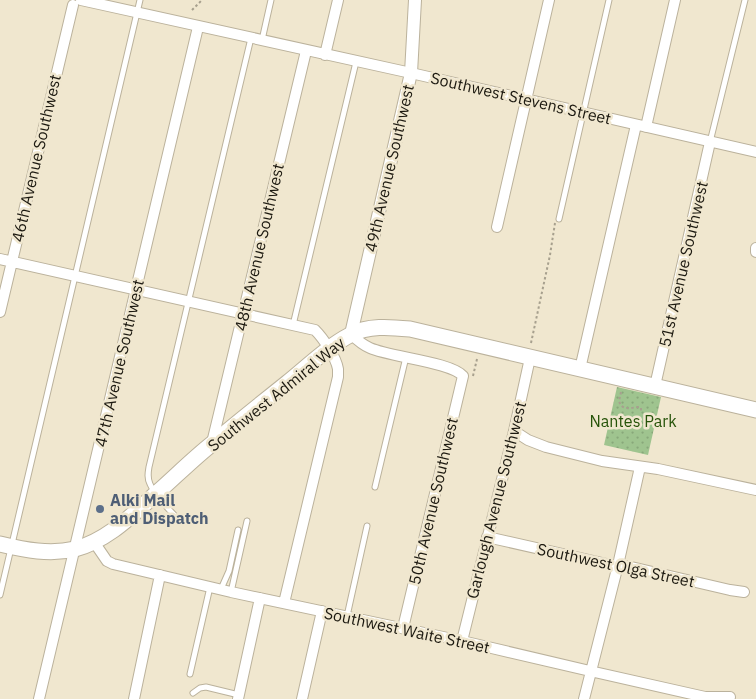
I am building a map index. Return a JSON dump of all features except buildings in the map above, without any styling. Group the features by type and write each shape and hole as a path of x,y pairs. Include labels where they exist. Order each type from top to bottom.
{"main road":[{"name":"Southwest Admiral Way","path":"6,546 48,552 75,549 94,542 123,523 212,443 329,349 351,334 377,328 410,329 530,350 580,369 756,410"}],"street":[{"path":"325,55 338,0"},
{"name":"49th Avenue Southwest","path":"351,334 411,74 415,0"},
{"path":"496,226 549,0"},
{"path":"580,369 641,126 675,0"},
{"name":"Southwest Stevens Street","path":"76,1 137,13 756,152"},
{"name":"46th Avenue Southwest","path":"0,312 76,1"},
{"name":"47th Avenue Southwest","path":"39,699 198,27"},
{"name":"48th Avenue Southwest","path":"212,443 306,51"},
{"name":"51st Avenue Southwest","path":"655,386 710,142"},
{"path":"0,259 315,330 320,335 336,362 338,369 337,384 284,603"},
{"path":"351,334 369,348 406,357"},
{"name":"Garlough Avenue Southwest","path":"462,641 514,430 530,350"},
{"name":"50th Avenue Southwest","path":"403,628 462,379 462,374 447,367 406,357"},
{"path":"514,430 528,440 546,447 602,461 696,477 756,490"},
{"path":"584,699 618,565 640,467"},
{"name":"Southwest Olga Street","path":"487,537 744,592"},
{"name":"Southwest Waite Street","path":"94,542 107,561 160,576 705,696 730,697"},
{"path":"134,699 160,576"},
{"path":"239,697 260,598"},
{"path":"302,699 322,611"}],"lane":[{"path":"0,595 6,546 76,276 140,0"},
{"path":"176,517 149,483 148,467 188,302 256,40 271,0"},
{"path":"559,219 609,0"},
{"path":"710,142 745,0"},
{"path":"293,325 356,62"},
{"path":"375,486 406,357"},
{"path":"226,590 247,521"},
{"path":"347,616 367,526"},
{"path":"226,590 238,530"},
{"path":"190,674 210,587"},
{"path":"193,693 200,688 206,687 239,697"}],"path":[{"path":"192,10 202,0"},
{"path":"530,350 550,255 554,224 559,219"},
{"path":"473,377 477,359"},
{"path":"621,392 619,401 621,406 626,408 638,406 641,408 641,412"}],"green space":[{"name":"Nantes Park","path":"617,387 661,397 648,455 604,445"}],"place":[{"name":"Alki Mail and Dispatch","path":"100,509"}]}
